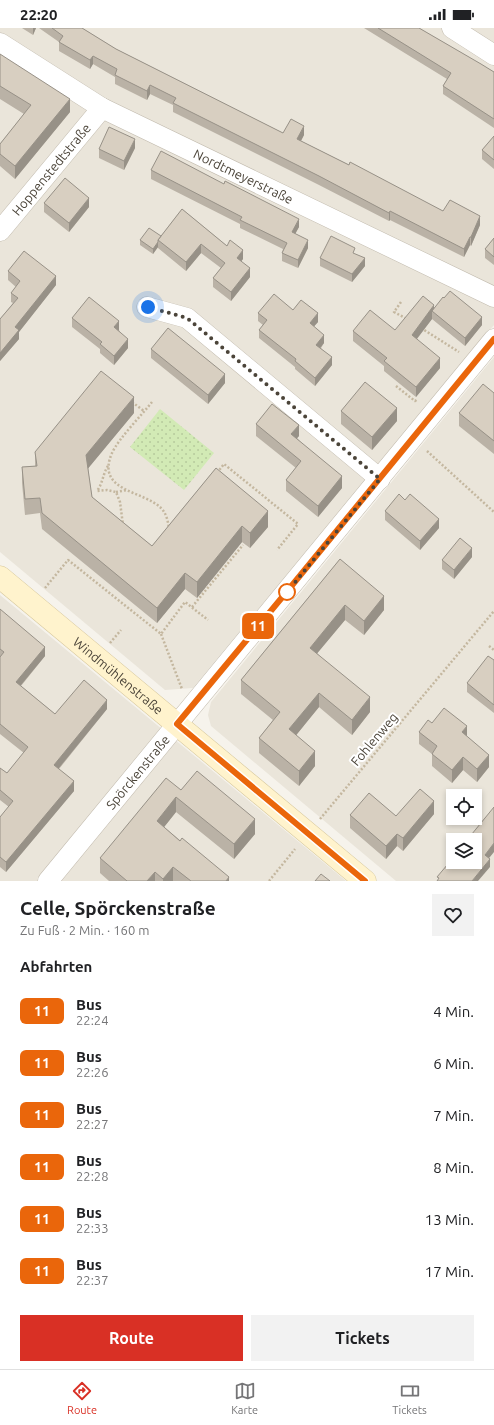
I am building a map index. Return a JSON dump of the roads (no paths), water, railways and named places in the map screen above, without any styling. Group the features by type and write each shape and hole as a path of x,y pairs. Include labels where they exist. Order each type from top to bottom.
{"street":[{"path":"452,28 494,55"},
{"name":"Nordtmeyerstraße","path":"0,43 102,108 494,297"},
{"name":"Hoppenstedtstraße","path":"0,231 102,108"},
{"path":"148,307 187,318 380,479"},
{"name":"Spörckenstraße","path":"48,881 494,339"},
{"name":"Windmühlenstraße","path":"0,578 32,604 183,716 308,833 365,881"}]}
